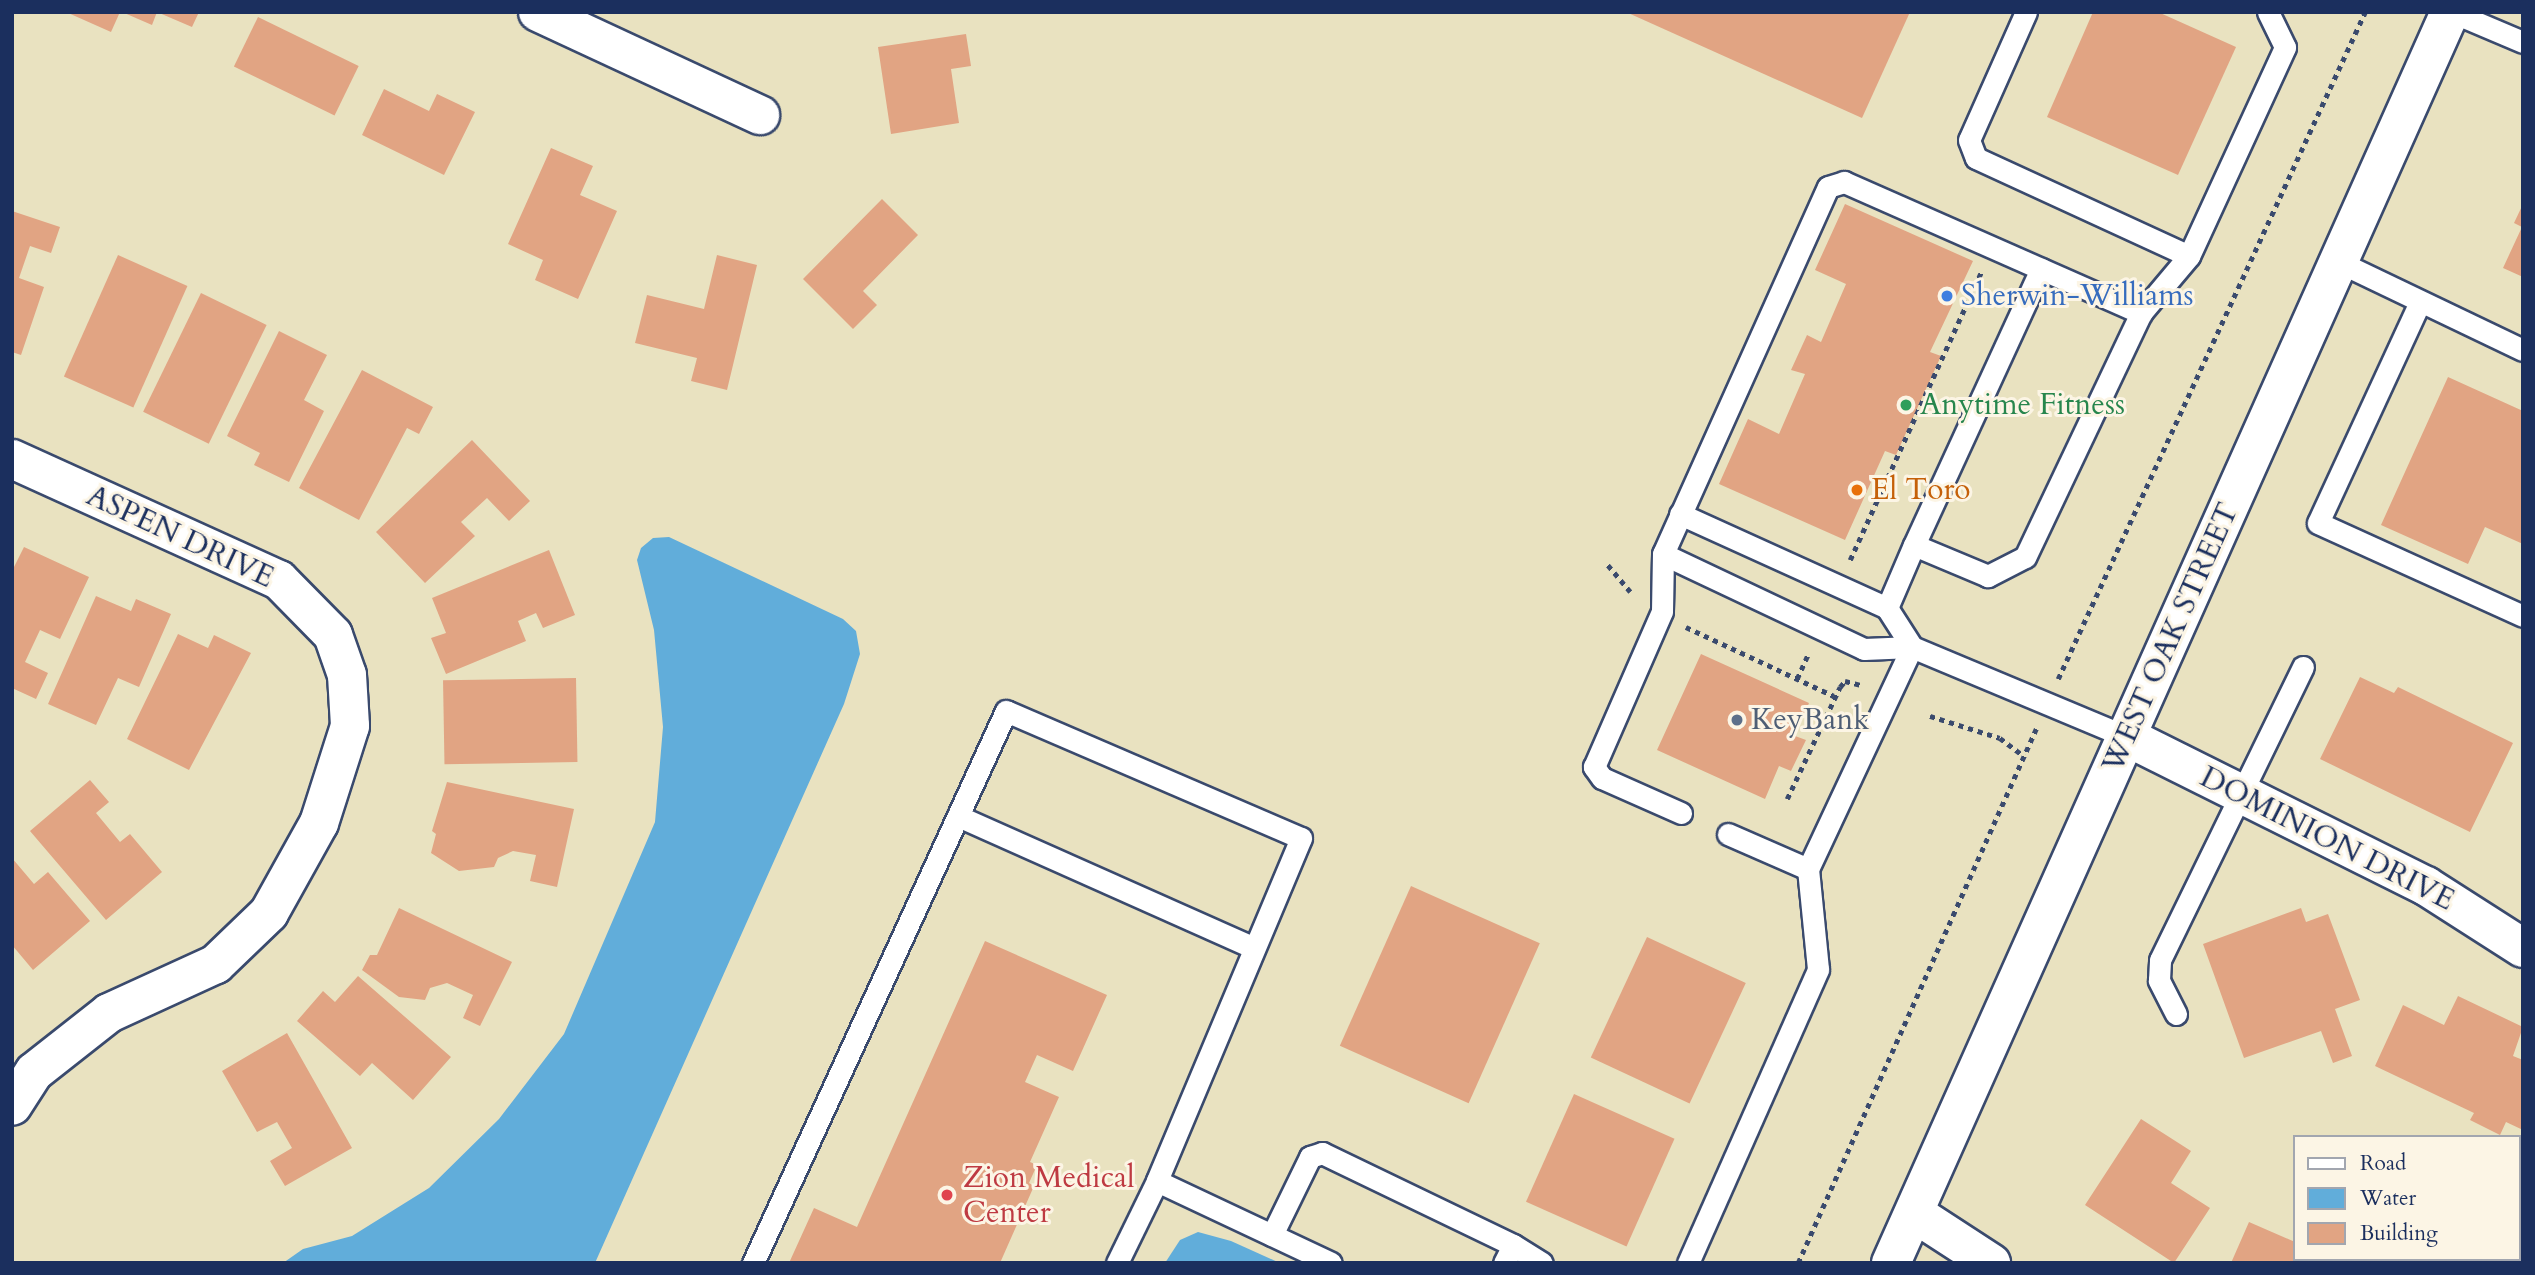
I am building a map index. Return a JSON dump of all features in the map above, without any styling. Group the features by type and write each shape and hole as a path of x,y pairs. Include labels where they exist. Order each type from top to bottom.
{"street":[{"path":"538,12 760,115"},
{"name":"WEST OAK STREET","path":"1891,1263 2337,261 2451,12"},
{"name":"ASPEN DRIVE","path":"12,459 279,580 333,635 347,675 350,726 319,824 269,913 216,964 109,1013 34,1072 12,1106"},
{"name":"DOMINION DRIVE","path":"2127,737 2426,886 2523,948"},
{"path":"1914,1213 1992,1263"}],"lane":[{"path":"2026,12 1969,140 1976,158 2189,256"},
{"path":"1914,545 1988,576 2025,557 2141,313 2189,256 2285,47 2268,12"},
{"path":"2451,12 2523,42"},
{"path":"1681,813 1602,778 1594,767 1662,611 1663,554 1828,187 1844,182 2141,313"},
{"path":"2337,261 2523,350"},
{"path":"1888,608 1914,545 2041,269"},
{"path":"2420,302 2318,523 2523,616"},
{"path":"1680,514 1888,608 1912,647"},
{"path":"1663,554 1864,649 1912,647 2127,737"},
{"path":"1688,1263 1818,969 1808,870 1912,647"},
{"path":"2176,1014 2159,979 2160,960 2243,795 2303,667"},
{"path":"753,1263 1006,711 1301,838 1157,1181 1117,1263"},
{"path":"958,816 1254,948"},
{"path":"1728,834 1808,870"},
{"path":"1272,1235 1310,1157 1322,1153 1509,1254 1542,1263"},
{"path":"1157,1181 1331,1263"}],"path":[{"path":"1798,1263 2048,703 2365,12"},
{"path":"1848,564 1982,269"},
{"path":"1608,565 1630,588 1632,598"},
{"path":"1681,625 1834,696"},
{"path":"1787,799 1834,696 1845,681 1868,688"},
{"path":"1930,716 2000,738 2024,756"}],"water":[{"path":"669,537 843,619 856,631 860,654 844,704 595,1263 283,1263 303,1249 352,1236 429,1188 499,1119 564,1034 655,822 663,727 654,630 637,560 641,548 653,538"},
{"path":"1198,1232 1231,1241 1280,1263 1165,1263 1180,1240"}],"building":[{"path":"66,12 120,12 111,32"},
{"path":"122,12 157,12 152,25"},
{"path":"157,12 199,12 192,27"},
{"path":"1626,12 1910,12 1862,118"},
{"path":"2093,12 2158,12 2236,47 2178,175 2047,117"},
{"path":"258,17 359,66 335,116 234,66"},
{"path":"966,34 971,66 951,69 959,123 891,134 878,47"},
{"path":"384,89 429,111 437,94 475,112 444,175 362,135"},
{"path":"551,148 593,166 580,195 617,211 578,299 535,280 543,260 508,244"},
{"path":"882,199 918,235 863,291 877,305 853,329 803,279"},
{"path":"1845,204 1973,261 1930,352 1941,356 1896,455 1885,451 1845,540 1719,484 1748,419 1779,434 1805,374 1791,370 1807,335 1821,342 1846,284 1815,270"},
{"path":"2523,204 2523,277 2503,268 2522,227 2514,223"},
{"path":"12,211 60,227 51,253 30,246 19,278 44,287 21,355 12,352"},
{"path":"118,255 187,286 133,407 64,377"},
{"path":"717,255 757,265 727,390 691,381 697,358 635,343 647,295 704,309"},
{"path":"201,293 267,325 209,444 143,412"},
{"path":"279,331 327,355 304,400 324,411 289,482 254,465 260,453 227,436"},
{"path":"362,370 433,407 419,434 407,428 359,520 299,488"},
{"path":"2448,377 2523,411 2523,544 2485,527 2468,564 2381,525"},
{"path":"472,440 530,501 509,521 487,498 461,522 475,536 425,583 376,532"},
{"path":"24,547 89,577 60,639 40,630 25,662 48,673 36,699 12,688 12,571"},
{"path":"549,550 575,615 543,628 536,613 518,621 526,641 446,674 431,638 446,633 432,598"},
{"path":"96,596 131,611 136,599 171,614 139,687 118,678 96,725 48,704"},
{"path":"178,634 208,648 214,635 251,653 189,770 127,739"},
{"name":"KeyBank","path":"1701,654 1809,703 1795,736 1806,740 1791,771 1779,766 1765,799 1657,750"},
{"path":"2360,677 2394,693 2398,687 2513,743 2470,832 2320,759"},
{"path":"576,678 577,762 444,764 443,680"},
{"path":"90,780 109,802 96,813 120,842 130,834 162,872 106,920 30,831"},
{"path":"447,782 574,809 557,887 530,881 536,855 513,851 498,858 494,867 459,871 431,853 436,834 432,831"},
{"path":"12,858 34,884 48,872 90,921 33,970 12,945"},
{"path":"1411,886 1540,943 1469,1103 1340,1046"},
{"path":"399,908 512,962 480,1026 463,1018 473,995 447,983 430,988 425,1000 399,997 362,970 370,955 377,955"},
{"path":"2301,908 2306,922 2328,914 2360,1000 2335,1009 2352,1056 2333,1063 2321,1031 2244,1058 2203,944"},
{"path":"1647,937 1746,983 1690,1104 1591,1058"},
{"path":"985,941 1107,995 1073,1071 1037,1055 1025,1082 1059,1097 1030,1162 1037,1165 1029,1183 1034,1186 1000,1263 789,1263 814,1208 857,1227"},
{"path":"358,976 451,1057 413,1100 372,1063 360,1076 297,1021 323,991 335,1002"},
{"path":"2458,996 2523,1027 2513,1056 2523,1060 2523,1130 2506,1122 2500,1135 2470,1120 2474,1113 2375,1066 2403,1005 2444,1025"},
{"path":"287,1033 352,1148 285,1186 270,1161 292,1148 277,1122 257,1132 222,1071"},
{"path":"1574,1094 1674,1139 1626,1247 1526,1202"},
{"path":"2141,1119 2191,1151 2171,1183 2210,1208 2174,1263 2085,1205"},
{"path":"2249,1222 2294,1242 2294,1261 2341,1263 2231,1263"}],"place":[{"name":"Sherwin-Williams","path":"1947,296"},
{"name":"Anytime Fitness","path":"1906,405"},
{"name":"El Toro","path":"1857,490"},
{"name":"KeyBank","path":"1737,720"},
{"name":"Zion Medical Center","path":"947,1195"}]}
